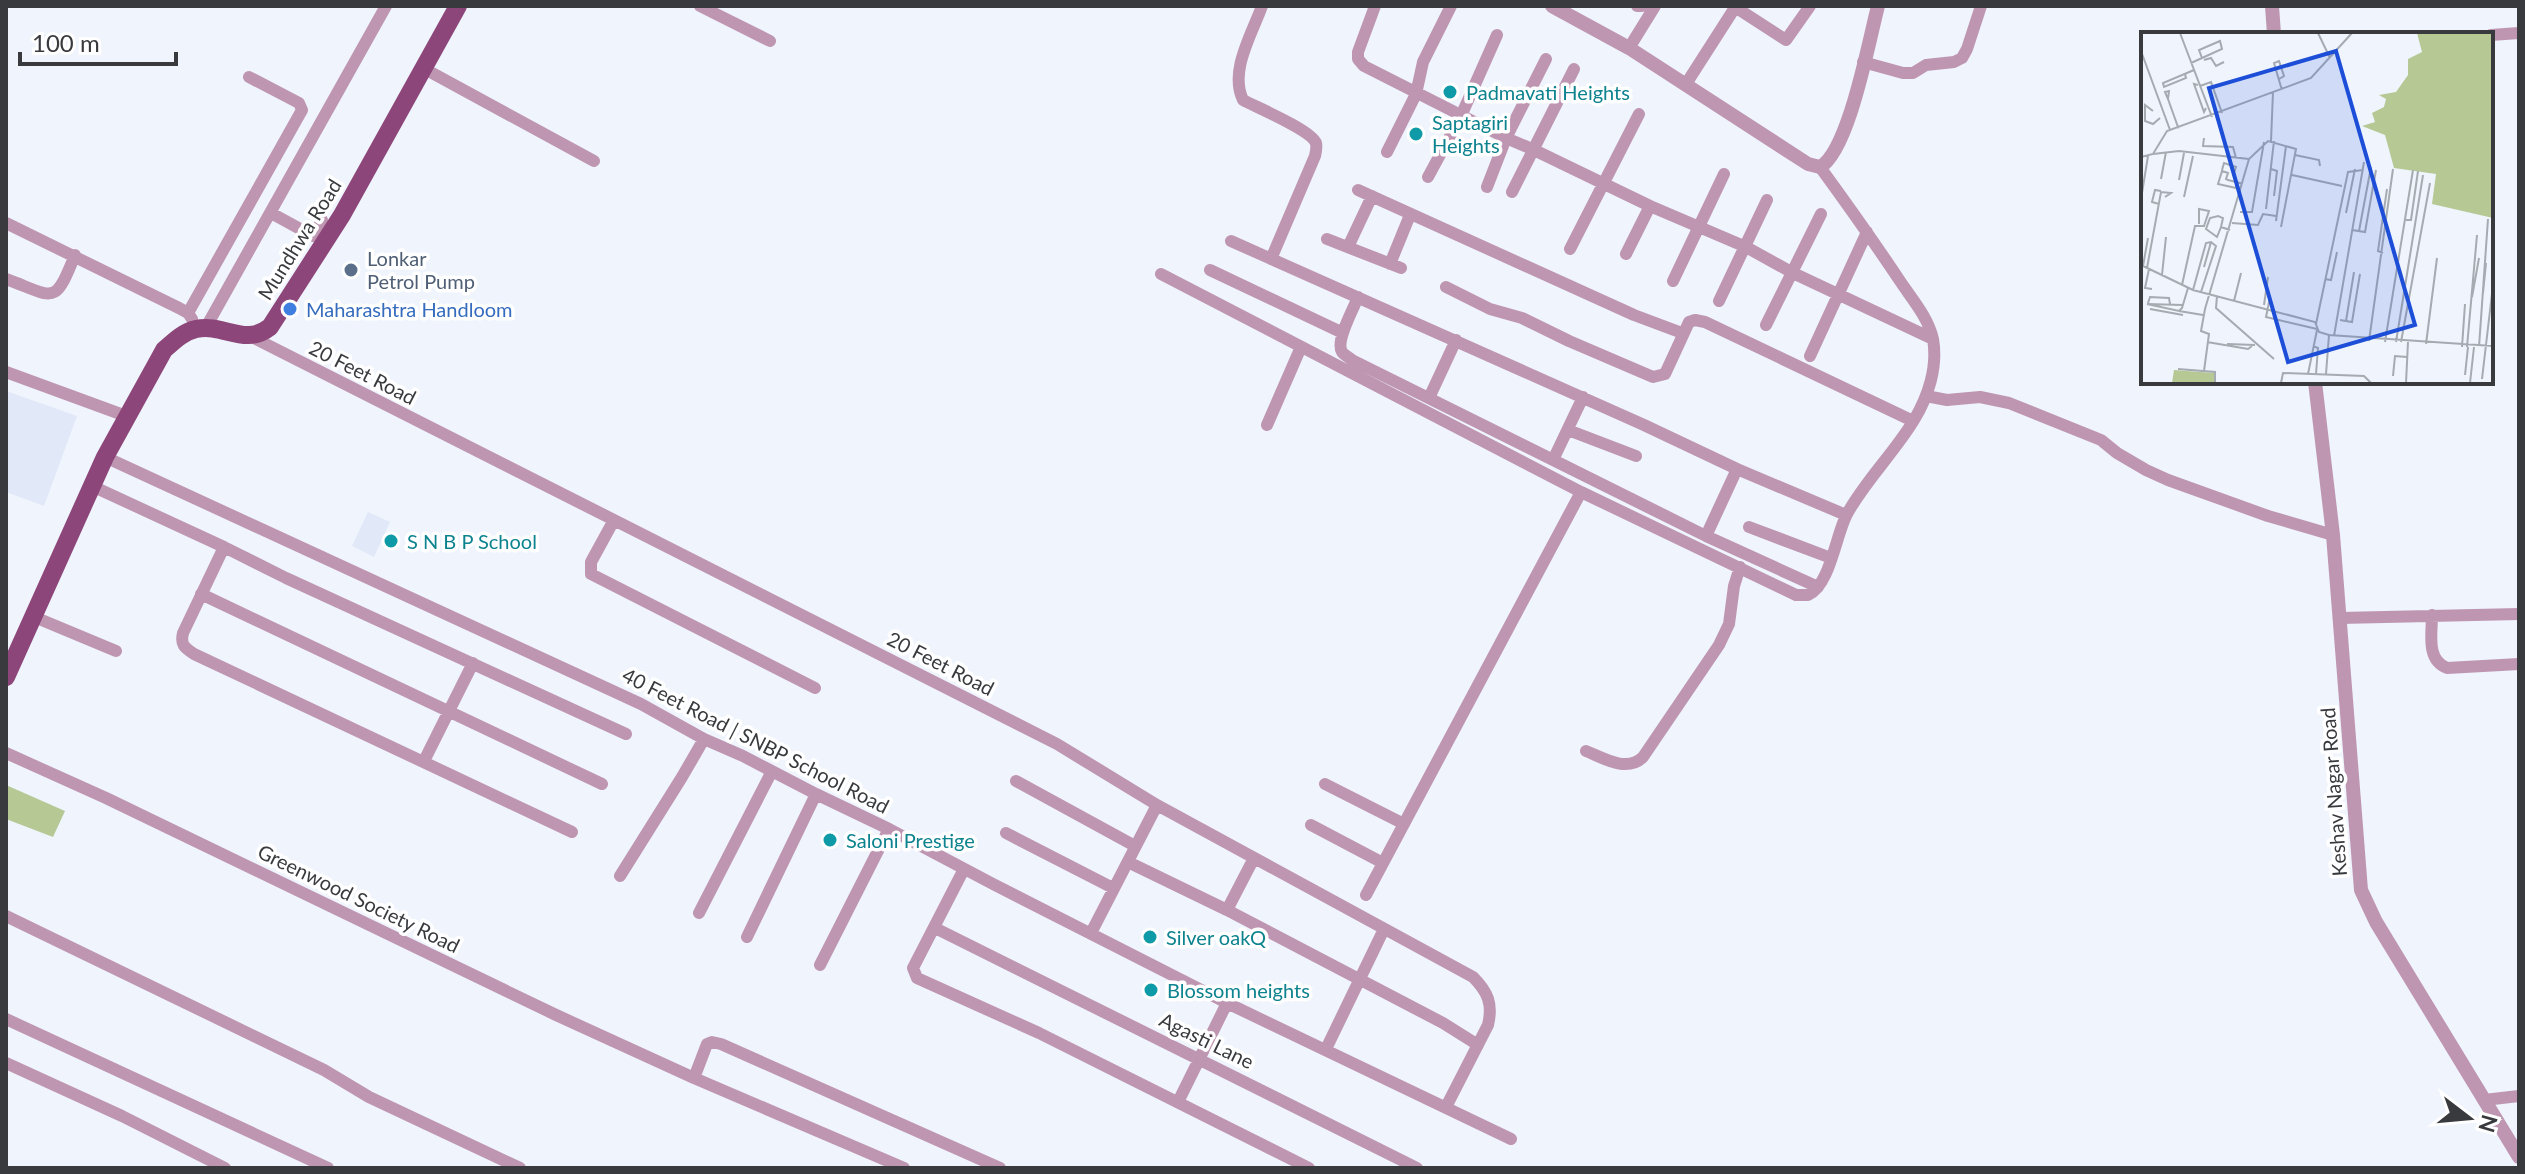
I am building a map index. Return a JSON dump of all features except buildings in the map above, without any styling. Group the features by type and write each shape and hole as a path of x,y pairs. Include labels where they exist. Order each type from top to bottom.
{"main road":[{"name":"Mundhwa Road","path":"252,337 270,327 342,215 458,6"},
{"path":"6,677 105,457 164,350 197,324 252,337"}],"street":[{"path":"197,324 271,213 386,6"},
{"path":"700,6 770,41"},
{"path":"1262,6 1239,69 1238,90 1243,100 1304,131 1315,140 1317,146 1271,259"},
{"path":"1375,6 1358,52 1358,59 1364,66 1506,138 1746,247 1837,295 1933,339"},
{"path":"1387,152 1416,94 1423,62 1451,6"},
{"path":"1161,274 1581,492 1796,595 1807,595 1818,587 1846,515 1913,421 1926,396 1932,375 1933,339 1923,315 1820,167 1808,164 1629,48 1552,6"},
{"path":"1686,84 1735,7 1786,40 1810,6"},
{"path":"1820,167 1826,163 1844,130 1878,6"},
{"path":"1863,62 1903,73 1913,73 1926,65 1954,62 1962,58 1967,49 1981,6"},
{"path":"2272,6 2274,32"},
{"path":"1629,48 1647,7"},
{"path":"2493,35 2519,33"},
{"path":"1428,177 1461,116 1497,35"},
{"path":"1487,187 1506,138 1546,59"},
{"path":"423,68 594,161"},
{"path":"1512,192 1574,69"},
{"path":"197,324 302,110 299,103 249,77"},
{"path":"1570,249 1639,114"},
{"path":"1673,281 1724,174"},
{"path":"1358,190 1634,315 1682,333"},
{"path":"1348,247 1372,196"},
{"path":"1719,301 1767,200"},
{"path":"1626,254 1650,206"},
{"path":"271,213 313,236 322,220"},
{"path":"1766,325 1821,214"},
{"path":"1327,239 1396,266 1410,215"},
{"path":"6,223 75,255 197,324"},
{"path":"1810,356 1867,232"},
{"path":"1231,241 1846,515"},
{"path":"6,279 54,294 61,290 75,255"},
{"path":"1210,270 1343,333"},
{"path":"1446,287 1490,309 1522,318 1653,377 1665,374 1689,322 1705,322 1913,421"},
{"path":"1358,297 1340,346 1346,356 1706,536 1818,587"},
{"name":"20 Feet Road","path":"252,337 1057,744 1157,805 1473,977 1483,987 1491,1013 1488,1025 1446,1107"},
{"path":"1429,398 1456,340"},
{"path":"1267,425 1301,347"},
{"path":"6,372 126,416"},
{"name":"Keshav Nagar Road","path":"2315,384 2333,535 2361,890 2376,922 2519,1157"},
{"path":"1926,396 1947,400 1980,397 2009,403 2090,434 2146,470 2168,480 2268,516 2333,535"},
{"path":"1553,460 1583,397"},
{"path":"1568,430 1636,456"},
{"name":"40 Feet Road | SNBP School Road","path":"105,457 626,697 1227,1003 1511,1139"},
{"path":"1706,536 1737,469"},
{"path":"92,486 626,734"},
{"path":"1366,895 1581,492"},
{"path":"614,520 591,562 591,574 815,688"},
{"path":"1749,527 1831,558"},
{"path":"224,547 183,633 181,640 184,647 572,832"},
{"path":"1586,751 1632,765 1643,757 1719,645 1729,624 1740,567"},
{"path":"201,594 602,784"},
{"path":"2340,618 2518,614 2519,628"},
{"path":"2432,615 2432,653 2440,665 2447,668 2519,664"},
{"path":"32,616 116,651"},
{"path":"424,761 473,663"},
{"path":"620,876 704,739"},
{"name":"Greenwood Society Road","path":"6,753 554,1014 904,1168"},
{"path":"699,913 772,771"},
{"path":"1016,781 1135,846"},
{"path":"1325,784 1404,824"},
{"path":"747,937 816,794"},
{"path":"1091,933 1157,805"},
{"path":"1311,825 1383,863"},
{"path":"820,965 889,829"},
{"path":"1006,833 1113,888"},
{"path":"1227,910 1254,858"},
{"path":"1128,862 1360,979 1478,1045"},
{"path":"964,869 913,968 917,978 1039,1033 1309,1168"},
{"path":"6,916 324,1070 369,1097 520,1168"},
{"name":"Agasti Lane","path":"935,928 1417,1168"},
{"path":"1326,1049 1384,929"},
{"path":"1178,1102 1227,1003"},
{"path":"6,1019 328,1168"},
{"path":"694,1078 707,1044 721,1044 1000,1168"},
{"path":"6,1063 225,1168"},
{"path":"2484,1100 2519,1096"}],"shaded area":[{"path":"6,391 77,416 44,506 6,492"},
{"path":"368,512 390,522 374,557 352,546"}],"green space":[{"path":"6,785 65,811 53,837 6,819"}],"place":[{"name":"Padmavati Heights","path":"1450,92"},
{"name":"Saptagiri Heights","path":"1416,134"},
{"name":"Lonkar Petrol Pump","path":"351,270"},
{"name":"Maharashtra Handloom","path":"290,309"},
{"name":"S N B P School","path":"391,541"},
{"name":"Saloni Prestige","path":"830,840"},
{"name":"Silver oakQ","path":"1150,937"},
{"name":"Blossom heights","path":"1151,990"}]}
